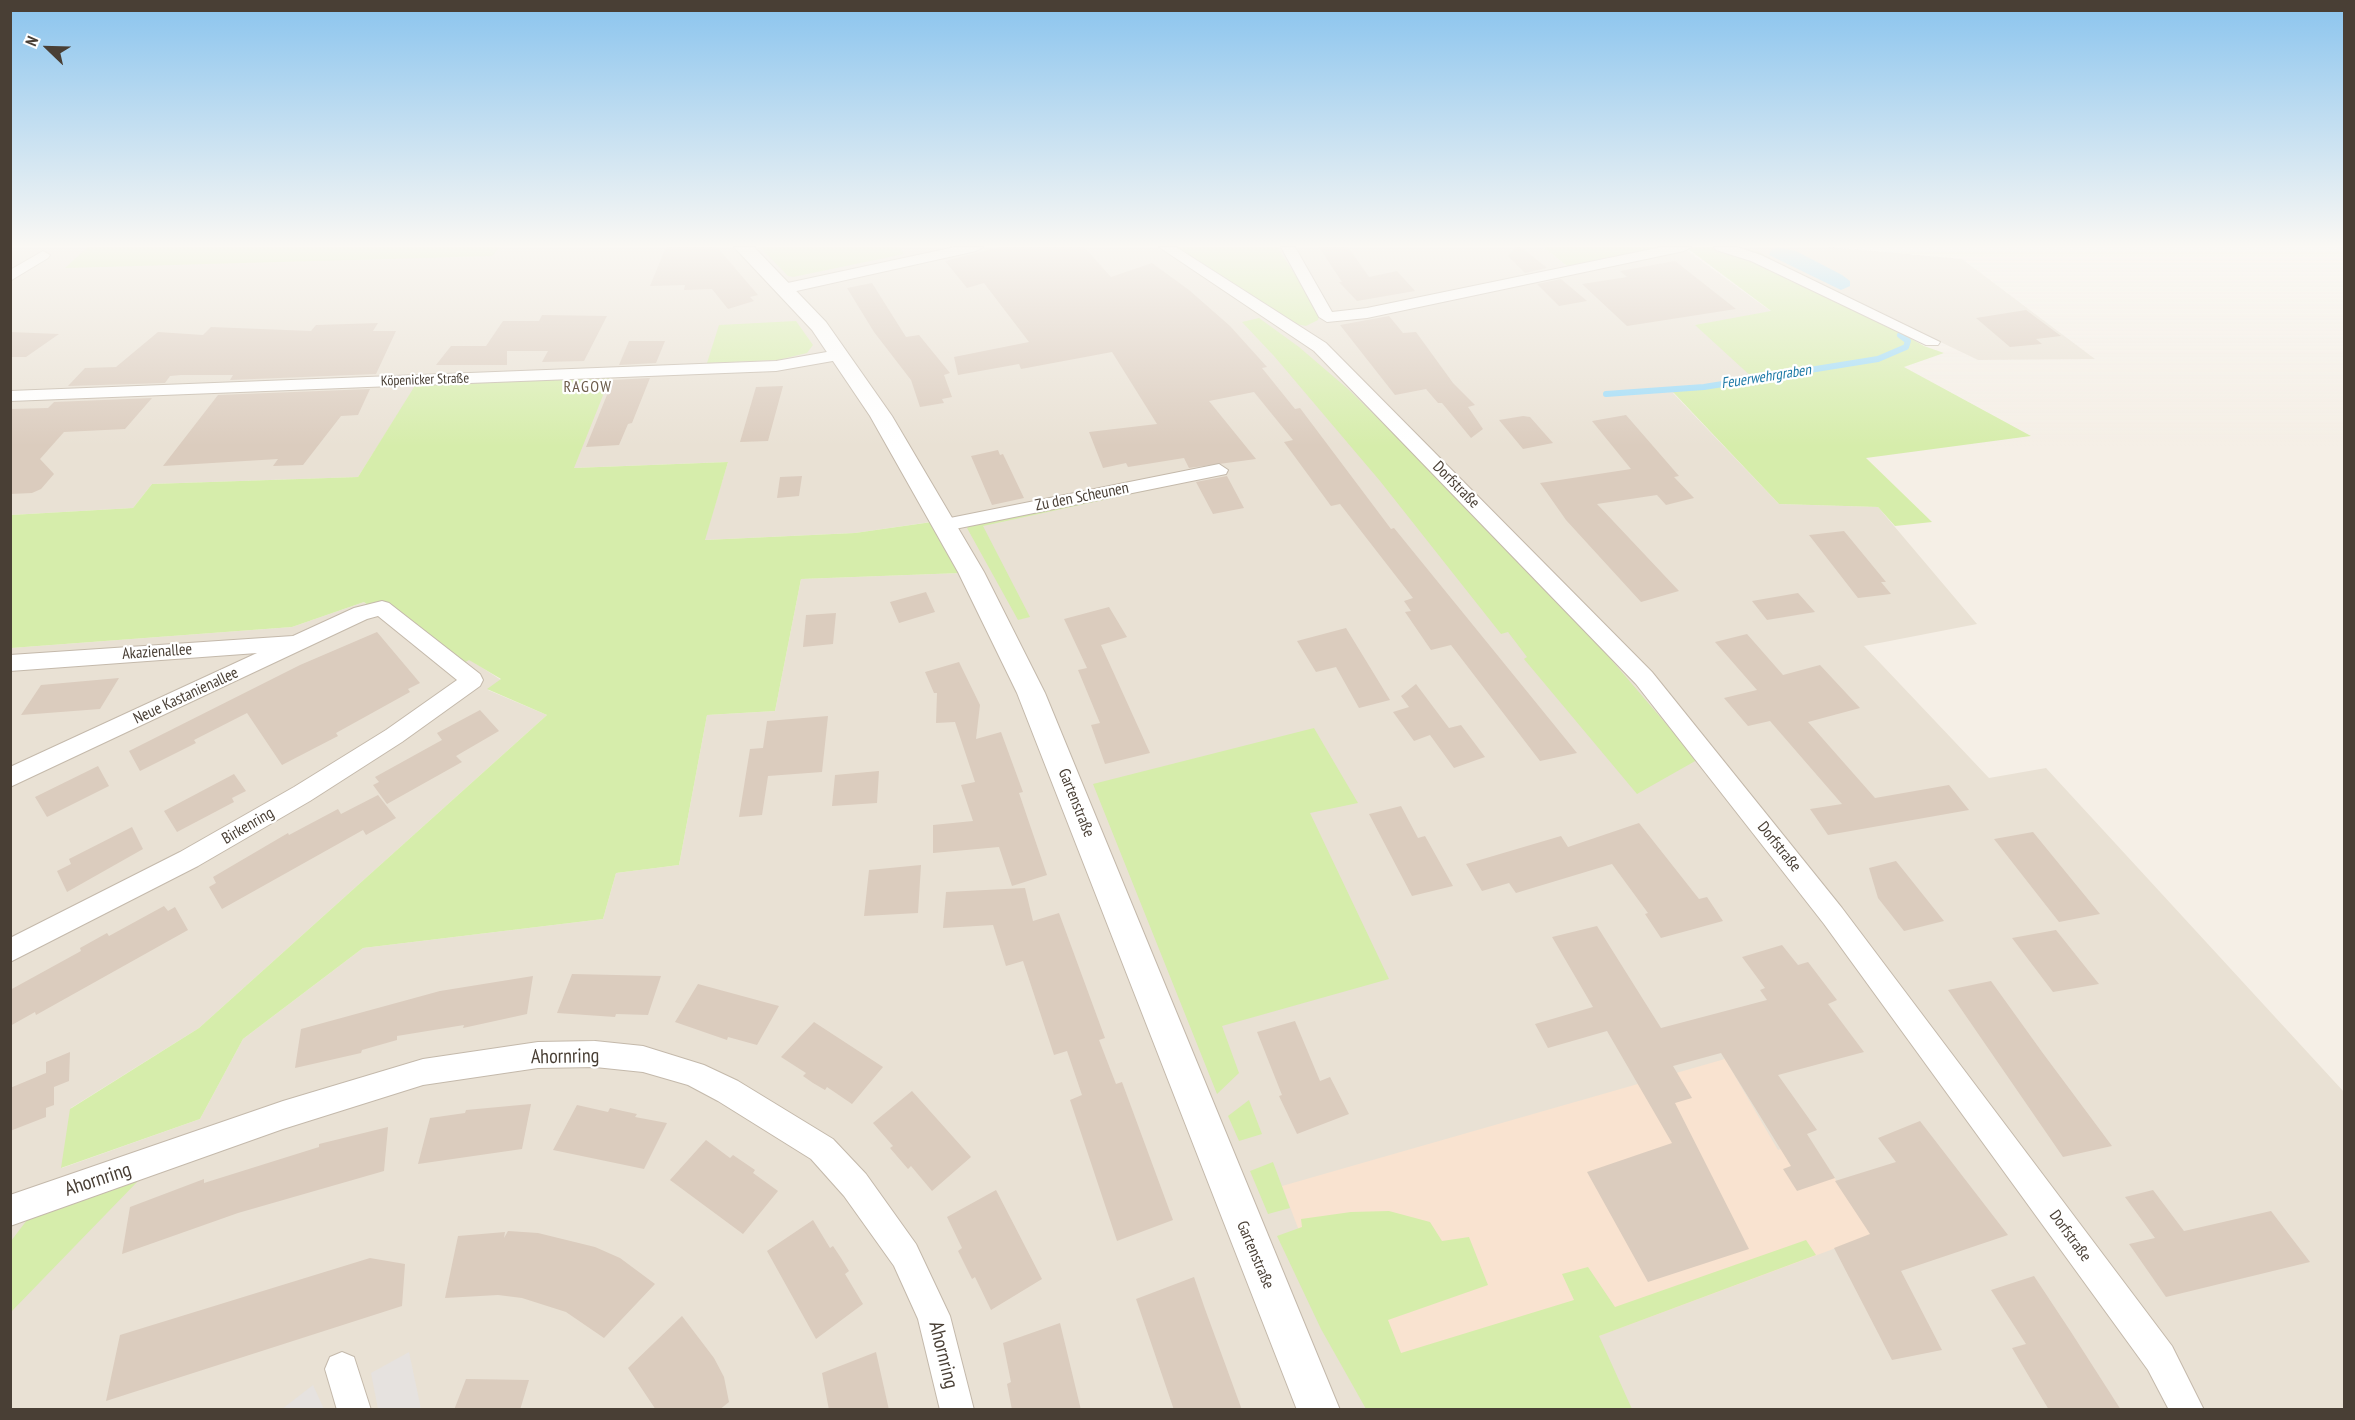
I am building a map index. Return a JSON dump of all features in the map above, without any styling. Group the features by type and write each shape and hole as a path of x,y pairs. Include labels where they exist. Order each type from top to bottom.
{"street":[{"name":"Gartenstraße","path":"807,313 819,326 881,416 945,525 1031,693 1245,1233 1320,1410"},
{"name":"Dorfstraße","path":"1265,313 1320,347 1644,678 1833,916 2160,1358 2187,1410"},
{"path":"1326,313 1328,317"},
{"path":"1306,337 1318,330 1328,317 1363,313"},
{"path":"1872,313 1932,342"},
{"name":"Köpenicker Straße","path":"10,396 776,366 838,355"},
{"name":"Zu den Scheunen","path":"945,525 1219,470"},
{"name":"Neue Kastanienallee","path":"10,778 361,613 382,608 472,680"},
{"name":"Akazienallee","path":"10,663 303,642"},
{"name":"Birkenring","path":"10,951 189,859 302,794 394,736 472,680"},
{"name":"Ahornring","path":"10,1211 283,1114 423,1072 538,1055 595,1054 643,1059 694,1074 728,1091 822,1149 855,1185 905,1255 934,1316 957,1410"},
{"path":"342,1369 354,1410"}],"shaded area":[{"path":"11,313 1772,313 1755,379 1673,393 1779,504 1878,507 1977,624 1864,646 1989,778 2046,768 2344,1092 2344,1409 1339,1409 952,519 855,533 704,540 728,462 573,468 609,378 417,384 358,477 152,484 133,508 11,515"},
{"path":"1880,313 2034,313 2095,359 1978,360"},
{"path":"961,573 1016,686 1300,1410 11,1410 11,648 292,627 364,602 452,670 469,659 501,680 488,690 547,715 199,1028 71,1108 62,1168 200,1119 243,1039 363,948 603,919 616,873 679,865 707,715 775,711 801,579"},
{"path":"1725,1059 1778,1150 1811,1141 1871,1235 1599,1336 1367,1409 1282,1186"},
{"path":"409,1352 421,1409 378,1409 371,1373"},
{"path":"313,1385 324,1409 282,1409"}],"green space":[{"path":"1276,313 1320,313 1318,320 1306,326 1291,323"},
{"path":"1759,313 1867,313 1924,346 1944,353 1904,367 2031,436 1866,458 1932,522 1895,526 1878,507 1779,504 1673,392 1754,379 1695,325"},
{"path":"1259,318 1299,347 1348,389 1485,524 1567,608 1697,760 1637,794 1524,659 1527,657 1508,632 1501,634 1380,481 1274,356 1242,322"},
{"path":"796,321 813,345 807,353 778,360 707,363 719,325"},
{"path":"610,378 574,468 728,462 705,540 855,533 932,522 961,573 801,579 775,711 707,715 679,865 616,873 603,919 363,948 243,1039 200,1119 61,1168 70,1109 199,1028 547,715 487,689 501,679 469,660 452,670 364,602 292,627 11,648 11,515 133,508 152,484 358,477 416,384"},
{"path":"1187,480 1187,482 983,526 1030,617 1018,620 967,528 976,521"},
{"path":"1314,728 1358,803 1310,813 1389,979 1222,1026 1239,1073 1217,1094 1093,784"},
{"path":"1249,1100 1262,1134 1239,1141 1228,1116"},
{"path":"1273,1162 1290,1208 1268,1214 1250,1171"},
{"path":"138,1181 11,1312 11,1241 27,1220"},
{"path":"1389,1211 1430,1222 1442,1241 1469,1237 1488,1285 1388,1320 1401,1353 1574,1300 1562,1274 1588,1267 1615,1307 1806,1240 1816,1255 1599,1336 1632,1409 1366,1409 1321,1329 1277,1236 1302,1227 1301,1219 1351,1212"}],"building":[{"path":"863,313 891,313 906,337 919,335 950,373 944,375 952,397 942,399 944,403 920,407 911,380"},
{"path":"1007,313 1215,313 1267,367 1262,368 1295,409 1300,408 1391,529 1394,528 1577,753 1540,761 1451,645 1431,650 1405,612 1411,611 1404,601 1413,598 1340,504 1331,506 1284,442 1293,440 1254,392 1209,401 1256,459 1189,468 1184,458 1128,467 1126,463 1103,468 1089,432 1157,424 1112,352 1021,369 1019,364 958,375 954,357 1029,342"},
{"path":"1613,313 1709,313 1627,326"},
{"path":"2006,313 2030,313 2061,336 2036,339 2042,344 2010,347 1976,318"},
{"path":"542,315 607,316 584,361 542,362 548,351 507,351 507,365 436,365 451,346 486,346 503,321 539,321"},
{"path":"1389,316 1403,333 1416,332 1453,383 1475,405 1468,407 1483,429 1471,438 1442,403 1438,403 1426,389 1395,395 1340,325"},
{"path":"378,323 373,331 396,331 376,374 230,380 233,375 181,375 170,376 165,383 68,386 85,368 116,367 158,332 203,335 211,327 311,331 316,325"},
{"path":"10,332 59,334 26,357 10,357"},
{"path":"629,341 665,341 656,363 619,365"},
{"path":"650,378 632,423 628,424 619,445 586,447 613,380"},
{"path":"783,386 768,441 740,442 756,387"},
{"path":"370,389 358,415 341,416 303,465 273,466 278,459 163,466 218,395"},
{"path":"152,398 125,429 64,432 40,459 54,474 41,489 32,493 10,494 10,409 48,408 54,402"},
{"path":"1626,415 1679,476 1674,477 1694,498 1666,505 1657,495 1597,504 1679,591 1641,602 1566,520 1540,483 1631,469 1592,421"},
{"path":"1530,417 1553,443 1523,449 1499,420"},
{"path":"998,450 1000,455 1003,454 1024,498 992,505 971,456"},
{"path":"802,476 799,496 777,498 780,477"},
{"path":"1227,476 1244,508 1213,514 1196,482"},
{"path":"1844,531 1886,582 1881,582 1891,594 1858,598 1809,535"},
{"path":"926,592 935,612 899,623 890,602"},
{"path":"1798,593 1815,612 1767,620 1752,601"},
{"path":"1109,607 1127,637 1101,645 1150,753 1105,764 1091,725 1100,723 1078,670 1087,668 1064,619"},
{"path":"836,613 833,644 803,647 806,615"},
{"path":"1346,628 1390,700 1359,708 1336,667 1316,672 1297,641"},
{"path":"377,632 420,683 408,689 410,692 336,733 338,736 282,765 247,713 194,740 196,743 140,771 129,751 300,665"},
{"path":"1747,634 1783,675 1820,665 1860,708 1808,722 1875,798 1949,785 1969,810 1828,835 1810,809 1842,804 1770,721 1748,726 1724,698 1757,690 1715,642"},
{"path":"959,662 980,705 976,739 1001,732 1023,792 1019,793 1047,875 1012,886 999,847 933,853 933,825 973,821 961,785 975,782 955,722 936,723 937,693 934,693 925,672"},
{"path":"119,678 100,709 21,715 41,685"},
{"path":"1416,684 1449,728 1461,725 1485,757 1454,768 1430,735 1414,741 1393,712 1409,707 1401,696"},
{"path":"480,710 499,731 456,756 462,762 387,804 373,785 379,782 375,777 442,740 437,733"},
{"path":"828,716 822,772 768,776 762,815 739,817 750,749 763,748 767,721"},
{"path":"98,766 109,786 47,817 35,797"},
{"path":"879,771 877,803 832,806 835,775"},
{"path":"234,774 246,791 232,798 234,802 177,832 164,811"},
{"path":"378,795 396,818 366,835 363,830 222,909 209,887 216,883 213,877 288,833 289,835 338,809 341,814"},
{"path":"1401,806 1418,838 1425,836 1453,886 1412,896 1369,814"},
{"path":"1639,823 1699,899 1707,897 1723,921 1661,938 1645,914 1648,913 1612,864 1516,893 1509,883 1482,891 1466,864 1561,836 1568,847"},
{"path":"132,827 143,849 67,892 57,871 71,864 69,859"},
{"path":"2033,832 2100,914 2059,922 1994,839"},
{"path":"1896,861 1944,921 1904,931 1878,898 1869,868"},
{"path":"921,865 918,913 864,916 869,870"},
{"path":"1025,888 1033,921 1059,913 1105,1038 1099,1040 1116,1084 1122,1082 1173,1220 1117,1241 1070,1100 1082,1095 1067,1051 1054,1055 1023,961 1006,966 993,925 943,928 946,892"},
{"path":"164,906 168,911 175,907 188,930 36,1015 35,1012 10,1026 10,990 81,951 80,948 107,933 109,936"},
{"path":"1597,926 1661,1028 1767,1000 1760,990 1765,988 1742,957 1782,945 1798,965 1808,962 1837,1000 1828,1004 1864,1052 1778,1075 1817,1130 1807,1134 1835,1178 1797,1191 1783,1169 1791,1166 1721,1053 1673,1066 1692,1098 1675,1103 1749,1249 1648,1282 1587,1172 1672,1143 1607,1031 1548,1048 1535,1024 1593,1007 1552,937"},
{"path":"2056,930 2099,984 2053,992 2012,938"},
{"path":"572,974 661,976 648,1015 616,1014 615,1017 557,1013"},
{"path":"533,976 527,1014 463,1028 464,1025 397,1036 397,1040 362,1050 361,1053 295,1068 301,1029 440,991"},
{"path":"1991,981 2112,1146 2063,1157 1948,990"},
{"path":"698,984 779,1006 757,1045 728,1037 727,1040 675,1022"},
{"path":"1295,1021 1320,1081 1330,1077 1349,1114 1297,1134 1279,1096 1282,1095 1257,1032"},
{"path":"814,1022 883,1067 852,1104 827,1087 825,1090 813,1083 803,1076 806,1073 781,1057"},
{"path":"70,1052 69,1081 54,1087 54,1105 46,1108 46,1117 10,1131 10,1088 46,1073 46,1062"},
{"path":"912,1091 971,1157 932,1191 911,1166 908,1169 890,1148 893,1146 873,1123"},
{"path":"531,1104 522,1149 418,1164 430,1118 465,1113 466,1110"},
{"path":"577,1105 608,1112 610,1108 637,1114 635,1117 667,1123 644,1169 553,1150"},
{"path":"1920,1121 2008,1235 1901,1271 1942,1350 1892,1360 1834,1248 1870,1234 1835,1181 1896,1162 1878,1138"},
{"path":"388,1127 384,1171 238,1213 122,1254 130,1207 204,1179 204,1183 319,1147 319,1144"},
{"path":"706,1140 730,1158 733,1155 755,1170 753,1173 778,1191 743,1234 670,1180"},
{"path":"996,1190 1042,1279 991,1310 975,1277 972,1279 958,1251 962,1248 947,1217"},
{"path":"2153,1190 2184,1231 2271,1211 2310,1262 2166,1297 2129,1244 2155,1238 2125,1197"},
{"path":"813,1220 830,1248 833,1246 849,1271 845,1274 863,1304 816,1339 767,1251"},
{"path":"508,1231 538,1233 595,1247 620,1258 655,1284 604,1338 566,1312 522,1298 498,1295 445,1298 458,1236 505,1232 504,1238"},
{"path":"370,1258 405,1264 402,1306 106,1401 120,1335"},
{"path":"2034,1276 2121,1410 2049,1410 2012,1348 2026,1344 1991,1290"},
{"path":"1194,1277 1242,1410 1174,1410 1136,1299"},
{"path":"682,1316 714,1358 724,1377 729,1402 719,1410 656,1410 628,1368"},
{"path":"1060,1323 1081,1410 1012,1410 1007,1384 1011,1382 1003,1343"},
{"path":"876,1352 889,1410 829,1410 822,1373"},
{"path":"466,1379 529,1380 520,1410 454,1410"}],"waterway":[{"name":"Feuerwehrgraben","path":"1606,394 1704,387 1878,359 1906,347 1908,341 1900,335"}],"district":[{"name":"RAGOW","path":"588,387"}]}
